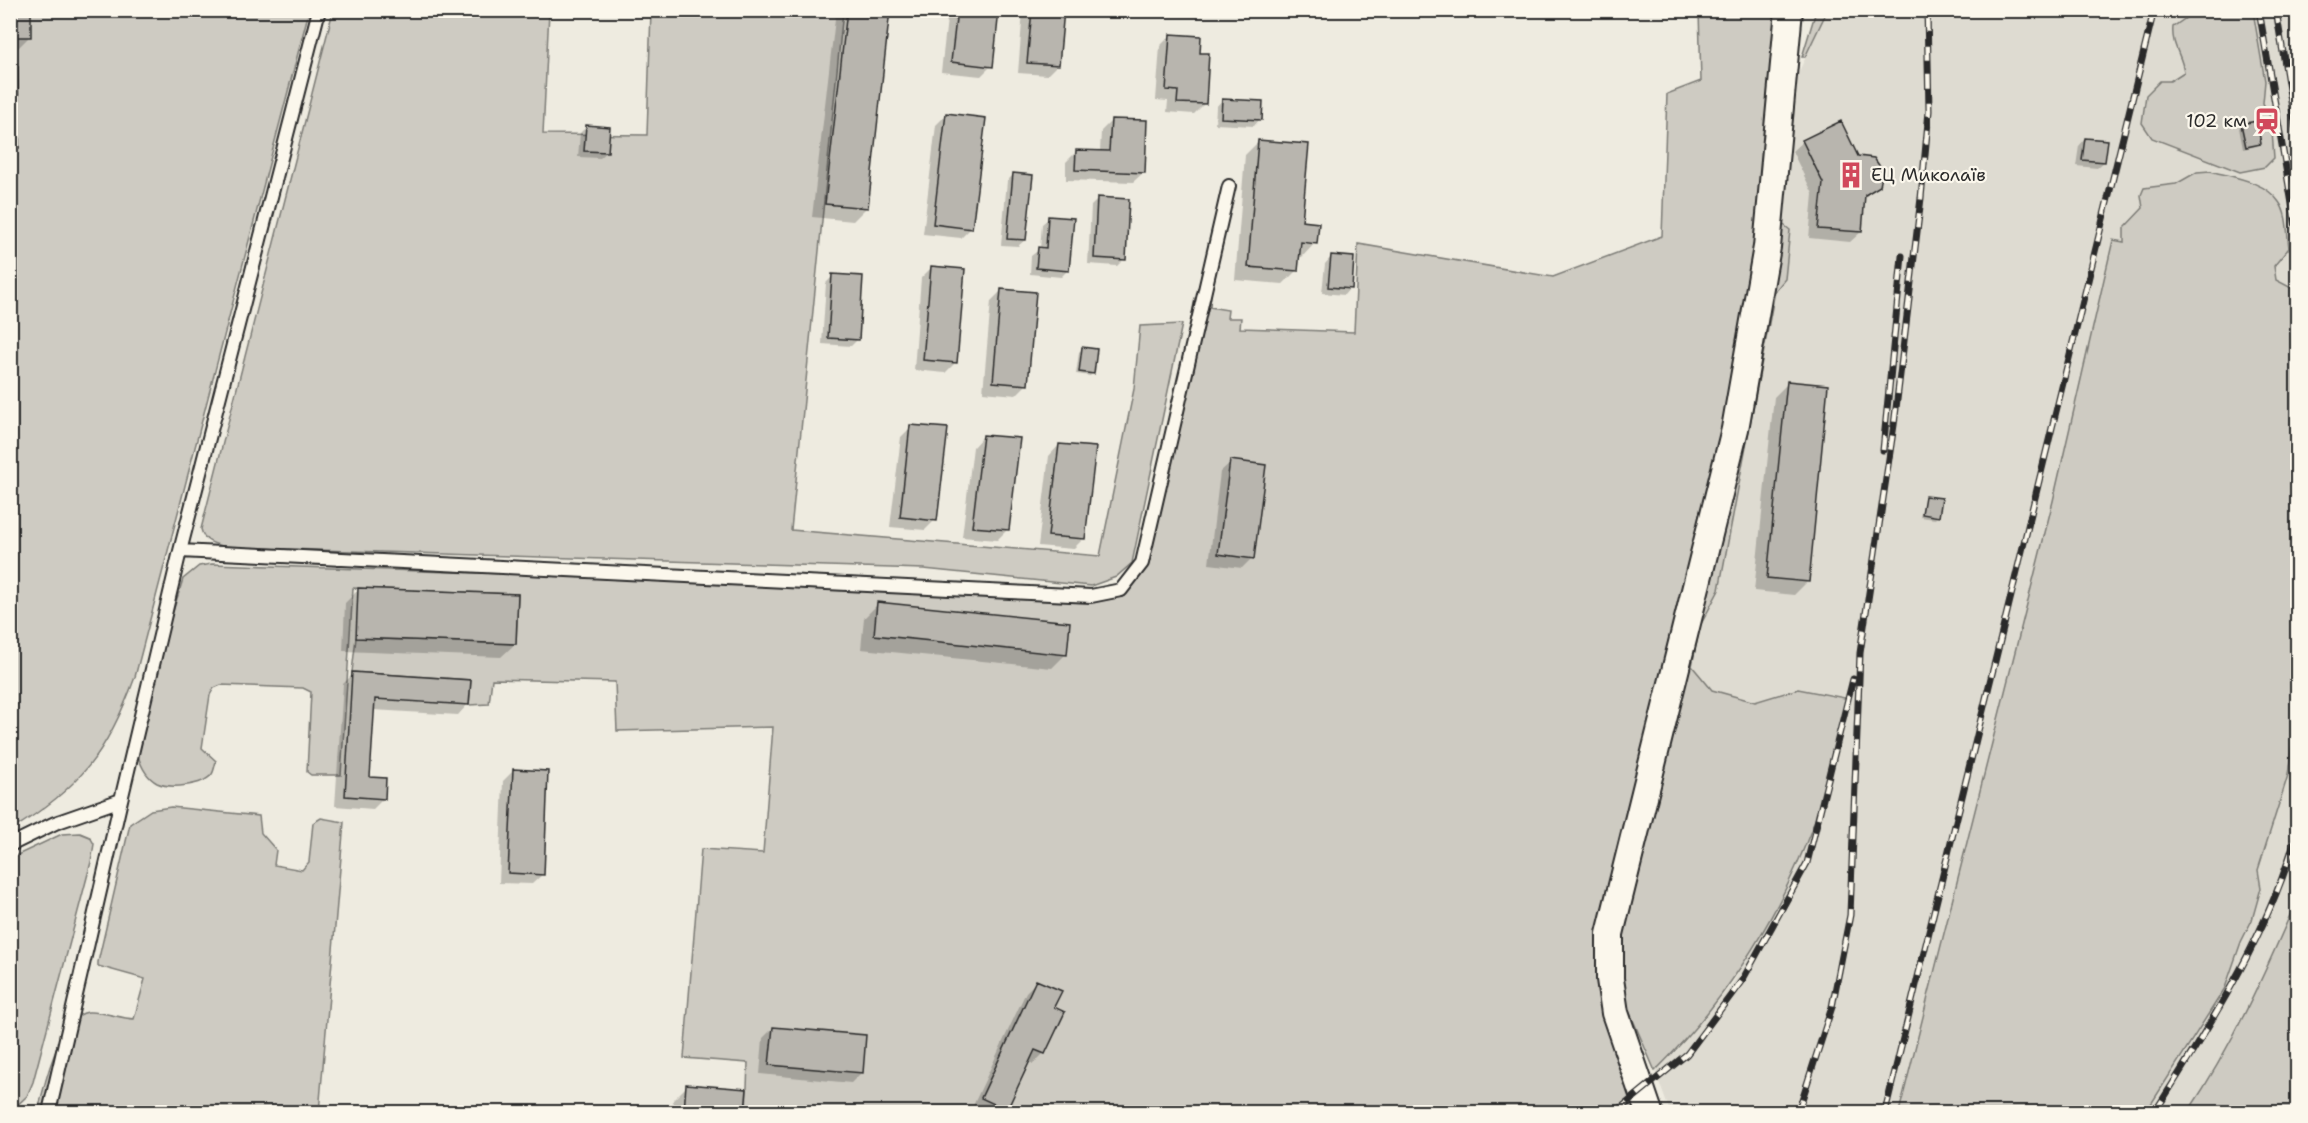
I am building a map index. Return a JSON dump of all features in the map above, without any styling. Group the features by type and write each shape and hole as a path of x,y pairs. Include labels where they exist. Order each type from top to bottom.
{"street":[{"path":"1649,1113 1615,1013 1610,979 1610,934 1735,429 1767,247 1790,10"}],"lane":[{"path":"49,1113 180,551 319,10"},
{"path":"180,551 1091,596 1121,590 1142,563 1229,186"},
{"path":"10,845 55,823 121,800"}],"shaded area":[{"path":"11,11 309,11 135,677 114,727 89,766 56,799 11,830"},
{"path":"333,11 549,11 543,134 647,135 651,11 843,11 791,530 1100,556 1134,389 1140,326 1182,324 1132,563 1116,577 1091,586 924,569 226,547 210,542 204,537 201,529"},
{"path":"1699,11 1786,11 1757,245 1728,428 1604,934 1650,1112 746,1112 748,1063 684,1058 701,849 763,853 773,727 617,731 615,682 492,679 489,704 469,705 471,680 352,672 356,638 516,644 518,594 353,588 341,775 311,775 307,772 311,692 303,688 221,685 214,688 210,695 202,748 216,761 214,770 208,778 194,784 163,785 150,777 142,766 137,752 151,683 183,579 199,566 212,564 543,575 921,581 1090,598 1108,594 1146,557 1195,298 1211,291 1210,307 1228,310 1227,318 1241,318 1240,328 1354,332 1358,244 1553,277 1662,236 1667,94 1701,81"},
{"path":"1816,11 1827,11 1805,57 1802,57"},
{"path":"1827,11 2297,11 2297,443 2281,322 2113,240 2053,501 1899,1112 1670,1112 1655,1071 1678,1049 1732,984 1776,909 1799,862 1831,772 1850,699 1798,690 1755,702 1712,690 1692,666 1700,626 1719,590 1775,291 1785,279 1780,222 1785,102"},
{"path":"2196,11 2253,11 2265,81 2263,103 2271,119 2274,158 2265,167 2240,172 2152,138 2142,123 2146,95 2160,81 2170,81 2184,72 2174,39 2173,27"},
{"path":"1790,70 1797,71 1785,102 1780,222 1790,230 1785,279 1775,291 1719,590 1700,626 1692,666 1712,690 1755,702 1798,689 1850,699 1821,803 1780,900 1755,945 1725,989 1692,1031 1655,1071 1623,997 1619,935 1674,692"},
{"path":"2210,171 2257,185 2273,195 2279,202 2286,218 2289,248 2274,266 2276,280 2297,291 2297,410 2294,416 2298,443 2298,697 2288,775 2258,870 2261,888 2252,920 2241,942 2225,988 2146,1112 1899,1112 2053,501 2113,240 2124,242 2124,228 2143,208 2141,195 2144,188 2176,184 2197,172"},
{"path":"2297,697 2297,899 2257,993 2216,1070 2188,1112 2141,1112 2288,775"},
{"path":"171,807 259,816 261,833 276,850 274,865 302,870 309,862 313,823 321,818 344,822 319,1112 38,1112 54,1055 69,1026 78,1016 93,1012 134,1019 145,979 98,966 98,962 130,824 151,810"},
{"path":"80,833 90,837 94,844 91,862 33,1082 27,1096 11,1111 11,858 62,834"},
{"path":"2297,899 2297,1112 2188,1112 2234,1035"}],"building":[{"path":"10,10 31,10 31,37 10,37"},
{"path":"847,10 890,10 868,208 825,204"},
{"path":"957,10 999,10 993,67 951,62"},
{"path":"1032,10 1064,10 1059,65 1027,63"},
{"path":"1170,34 1201,36 1200,53 1209,53 1206,104 1177,103 1178,91 1166,90"},
{"path":"10,66 18,66 19,148 10,149"},
{"path":"1222,99 1263,101 1262,120 1221,118"},
{"path":"946,113 986,118 972,229 933,224"},
{"path":"1111,119 1147,120 1145,173 1075,170 1076,150 1109,151"},
{"name":"ЕЦ Миколаїв","path":"1841,121 1858,156 1874,158 1883,171 1880,186 1865,195 1862,232 1818,229 1823,183 1802,140"},
{"path":"2257,121 2261,144 2246,147 2241,124"},
{"path":"586,125 610,127 608,152 584,151"},
{"path":"2085,138 2108,140 2105,162 2082,160"},
{"path":"1258,140 1309,144 1302,221 1319,223 1317,244 1301,242 1298,271 1248,267"},
{"path":"1013,173 1033,175 1026,240 1007,239"},
{"path":"1097,197 1129,199 1126,260 1094,258"},
{"path":"1048,216 1074,218 1069,271 1036,268 1038,247 1046,248"},
{"path":"1331,255 1354,257 1352,289 1328,287"},
{"path":"931,266 965,269 957,363 923,360"},
{"path":"832,274 863,276 859,340 828,338"},
{"path":"1001,289 1036,292 1028,385 993,382"},
{"path":"1082,347 1097,349 1094,374 1079,372"},
{"path":"1787,381 1828,385 1809,582 1767,578"},
{"path":"910,425 948,428 937,521 900,517"},
{"path":"983,435 1020,438 1009,530 972,527"},
{"path":"1059,444 1096,447 1085,539 1048,536"},
{"path":"1230,460 1266,465 1254,559 1218,554"},
{"path":"1925,496 1942,498 1939,517 1922,514"},
{"path":"358,588 518,594 516,644 356,638"},
{"path":"877,602 1070,622 1067,655 874,635"},
{"path":"352,672 471,680 469,705 375,699 370,777 386,778 385,799 345,796"},
{"path":"513,769 548,771 544,875 508,873"},
{"path":"1036,980 1062,991 1054,1007 1065,1012 1045,1054 1035,1050 1007,1110 981,1098"},
{"path":"773,1027 866,1035 863,1073 769,1065"},
{"path":"686,1084 747,1089 745,1112 684,1112"}],"railway":[{"path":"1798,1112 1832,1007 1850,915 1860,653 1894,425 1921,198 1929,111 1927,10"},
{"path":"1885,1112 2154,10"},
{"path":"2259,10 2298,239"},
{"path":"2276,10 2298,144"},
{"path":"1883,450 1902,256"},
{"path":"1616,1112 1687,1054 1743,979 1807,863 1853,679"},
{"path":"2155,1112 2237,976 2272,904 2298,829"}],"place":[{"name":"102 км","path":"2267,121"},
{"name":"ЕЦ Миколаїв","path":"1851,175"}]}
